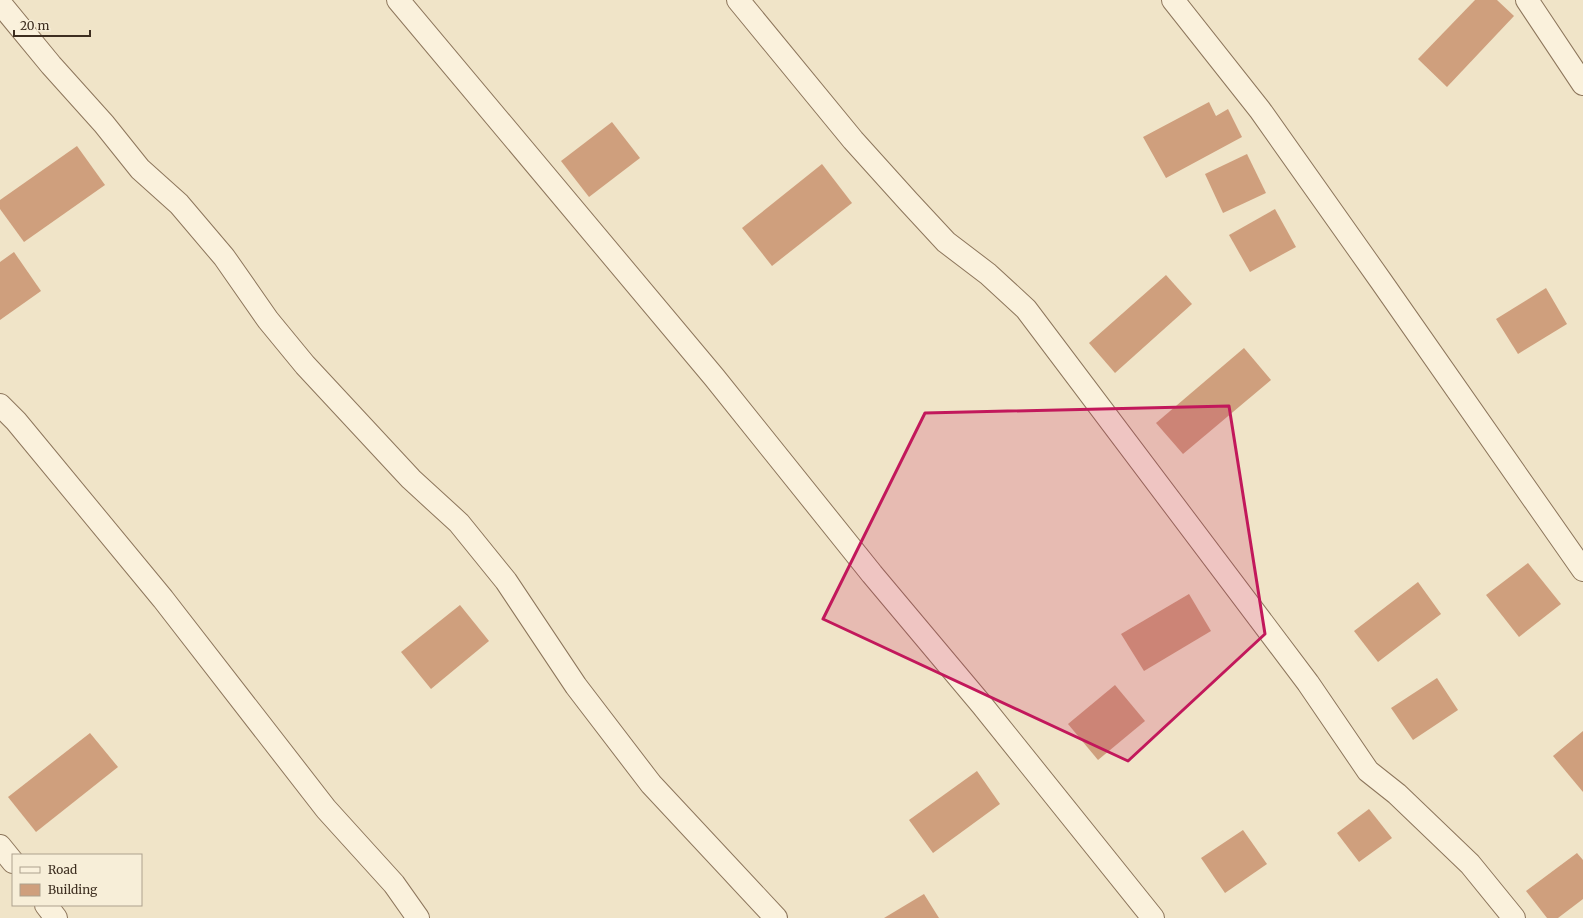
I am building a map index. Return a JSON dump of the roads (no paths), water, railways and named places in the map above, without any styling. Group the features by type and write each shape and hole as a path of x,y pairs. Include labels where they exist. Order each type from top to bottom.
{"street":[{"path":"398,0 714,377 872,574 982,705 1153,918"},
{"path":"738,0 853,140 946,242 988,274 1026,308 1308,683 1368,771 1396,794 1470,864 1514,918"},
{"path":"1173,0 1260,110 1583,570"},
{"path":"1527,0 1583,84"},
{"path":"0,3 51,65 104,124 140,170 179,204 219,251 268,320 305,365 411,479 459,523 506,581 576,686 651,784 776,918"},
{"path":"0,405 16,421 163,599 326,809 394,884 418,918"},
{"path":"0,846 12,861"},
{"path":"47,906 56,918"}]}
